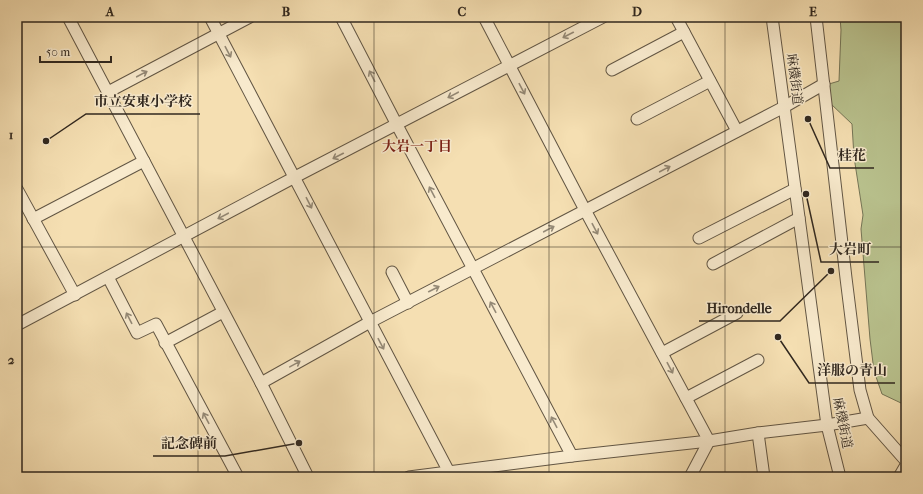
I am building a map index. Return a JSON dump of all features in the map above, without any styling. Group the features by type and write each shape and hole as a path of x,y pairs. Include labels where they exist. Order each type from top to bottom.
{"street":[{"path":"68,17 261,383 308,477"},
{"path":"210,17 370,322 456,473"},
{"path":"108,92 250,17"},
{"path":"341,17 572,456"},
{"path":"484,17 585,210 709,441"},
{"path":"17,325 509,65 603,17"},
{"path":"676,17 737,131"},
{"name":"麻機街道","path":"772,17 827,425 840,477"},
{"path":"816,17 860,390 868,418 906,461"},
{"path":"612,70 684,32"},
{"path":"637,119 710,81"},
{"path":"261,383 370,322 784,107 824,84"},
{"path":"33,219 144,161"},
{"path":"17,189 74,294"},
{"path":"699,238 795,189"},
{"path":"713,264 799,218"},
{"path":"392,272 408,302"},
{"path":"108,277 137,333 156,324 238,477"},
{"path":"165,343 223,312"},
{"path":"662,353 737,313"},
{"path":"686,398 758,360"},
{"path":"409,477 456,473 572,456 709,441 868,418"},
{"path":"758,433 764,477"},
{"path":"690,477 709,441"},
{"path":"899,477 906,465"}],"green space":[{"path":"840,17 906,17 906,404 882,394 874,371 861,229 863,215 854,157 852,124 831,104 829,84 839,81 841,30"}],"place":[{"name":"桂花","path":"808,119"},
{"name":"市立安東小学校","path":"46,141"},
{"name":"大岩町","path":"806,194"},
{"name":"Hirondelle","path":"831,271"},
{"name":"洋服の青山","path":"778,337"},
{"name":"記念碑前","path":"299,443"}],"district":[{"name":"大岩一丁目","path":"417,146"}]}
